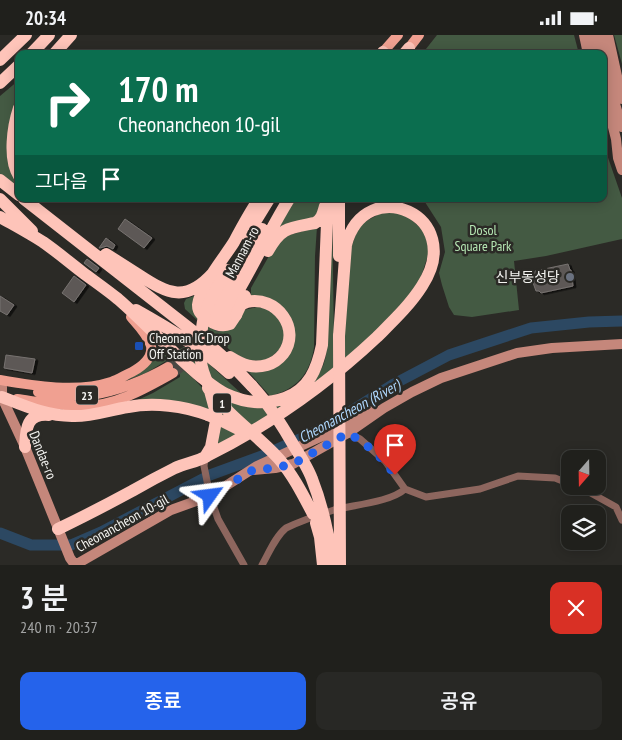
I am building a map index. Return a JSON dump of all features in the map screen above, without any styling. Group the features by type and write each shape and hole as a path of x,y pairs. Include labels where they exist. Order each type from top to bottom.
{"highway":[{"path":"0,59 26,35"},
{"path":"35,50 49,35"},
{"path":"58,50 71,35"},
{"path":"0,83 15,69"},
{"path":"15,120 13,151 15,170"},
{"path":"0,180 15,192"},
{"path":"0,199 43,242"},
{"path":"28,202 203,339 232,365 274,425 296,462 316,515"},
{"path":"38,202 52,220 154,285 170,292 178,293 192,289 207,280 213,273"},
{"path":"257,202 234,242 213,273 199,303 200,312 222,326 230,324 236,315 252,280 274,240 281,232 289,228 318,221 322,216 326,202"},
{"name":"1","path":"267,202 210,301 203,318 201,362 203,371 219,401 278,457 290,472 316,515 323,565"},
{"name":"Mannam-ro","path":"218,317 245,258 278,202"},
{"name":"Mannam-ro","path":"218,317 239,291 266,237 287,202"},
{"path":"0,217 43,242 119,300 180,359 213,386 226,394 242,400 262,403 275,401 298,392 310,379 320,358 327,202"},
{"path":"339,202 340,565"},
{"path":"59,532 177,467 201,462 295,404 361,351 406,307 423,285 430,268 434,254 433,239 421,219 416,215 392,207 375,209 358,222 353,229 346,245 340,336"},
{"path":"119,300 196,347 262,396 286,431 312,477 330,545 333,565"},
{"path":"203,339 244,365 257,367 270,364 279,359 286,350 290,332 288,323 282,313 268,303 247,302 218,317"},
{"path":"196,373 210,391 216,413 210,447 201,462"},
{"path":"1,389 23,406 58,415"},
{"path":"25,447 27,426 33,418 39,415 92,415 130,406 178,407 208,415 231,425 253,439 284,471 305,499"}],"main road":[{"path":"385,50 398,35"},
{"path":"408,50 419,35"},
{"path":"1,389 34,386 99,385 113,381 138,369 145,363 151,346 147,337 119,300"},
{"name":"23","path":"171,370 139,391 110,402 84,406 47,403 1,389 67,396 92,395 118,389 171,370"}],"street":[{"path":"584,35 587,50"},
{"path":"591,35 595,50"},
{"path":"599,35 602,50"},
{"path":"608,35 622,99"},
{"path":"607,71 622,127"},
{"path":"607,103 616,139 618,158"},
{"path":"607,130 622,170"},
{"name":"Cheonancheon 10-gil","path":"253,470 293,464 348,433 384,408 435,380 517,353 552,348 622,344"},
{"name":"Dandae-ro","path":"1,389 73,563"},
{"path":"18,432 18,418 23,406 29,403 47,403"},
{"name":"Cheonancheon 10-gil","path":"73,563 171,510 253,470 257,466 329,433 371,410 384,408"},
{"path":"348,433 360,439 385,461 405,489 426,497 480,489 518,476 554,478 561,481"},
{"path":"201,462 218,519 244,565"},
{"path":"262,565 283,530 316,515 388,498 401,493 405,489"},
{"path":"594,495 616,507 622,520"}],"green space":[{"path":"437,35 574,35 578,50 425,50"},
{"path":"614,35 622,35 622,64"},
{"path":"15,83 15,184 0,174 0,96"},
{"name":"Dosol Square Park","path":"607,155 622,198 622,239 514,261 519,310 472,317 454,315 449,307 439,273 445,252 441,227 425,202 607,202"},
{"path":"294,202 320,202 318,217 278,229"},
{"path":"332,202 334,341 347,260 359,225 383,212 405,214 426,233 429,252 420,280 405,300 363,344 312,385 323,366 326,356"},
{"path":"317,227 314,347 312,357 305,373 295,385 270,396 246,369 268,370 293,325 251,298 251,288 279,238"},
{"path":"199,294 244,310 257,307 268,309 279,317 285,335 283,346 267,361 243,360 185,309 184,303 186,299"},
{"path":"184,347 209,364 243,395 214,382 180,352 180,349"},
{"path":"163,353 206,392 211,410 129,404 153,393 180,377 180,374 166,361 146,373 117,384 154,354"},
{"path":"223,396 288,403 213,450"}],"building":[{"path":"125,219 152,238 144,248 118,229"},
{"path":"106,238 115,245 113,249 107,246 99,248"},
{"path":"87,259 99,268 96,272 84,263"},
{"path":"568,264 571,270 573,286 541,293 536,291 531,277 533,276 532,273"},
{"path":"74,276 86,285 74,302 62,293"},
{"path":"0,296 14,305 7,315 0,311"},
{"path":"6,355 35,359 32,373 4,368"}],"waterway":[{"name":"Cheonancheon (River)","path":"0,533 31,545 71,545 101,532 210,475 262,456 311,434 394,384 449,355 531,328 589,322 622,321"}],"tunnel":[{"path":"173,373 199,348 221,320"},
{"path":"168,367 187,352 197,340"}],"place":[{"name":"신부동성당","path":"570,277"},
{"name":"Cheonan IC Drop Off Station","path":"139,346"}],"route":[{"path":"210,496 253,470 293,464 348,433 360,439 385,461 395,475"}]}
